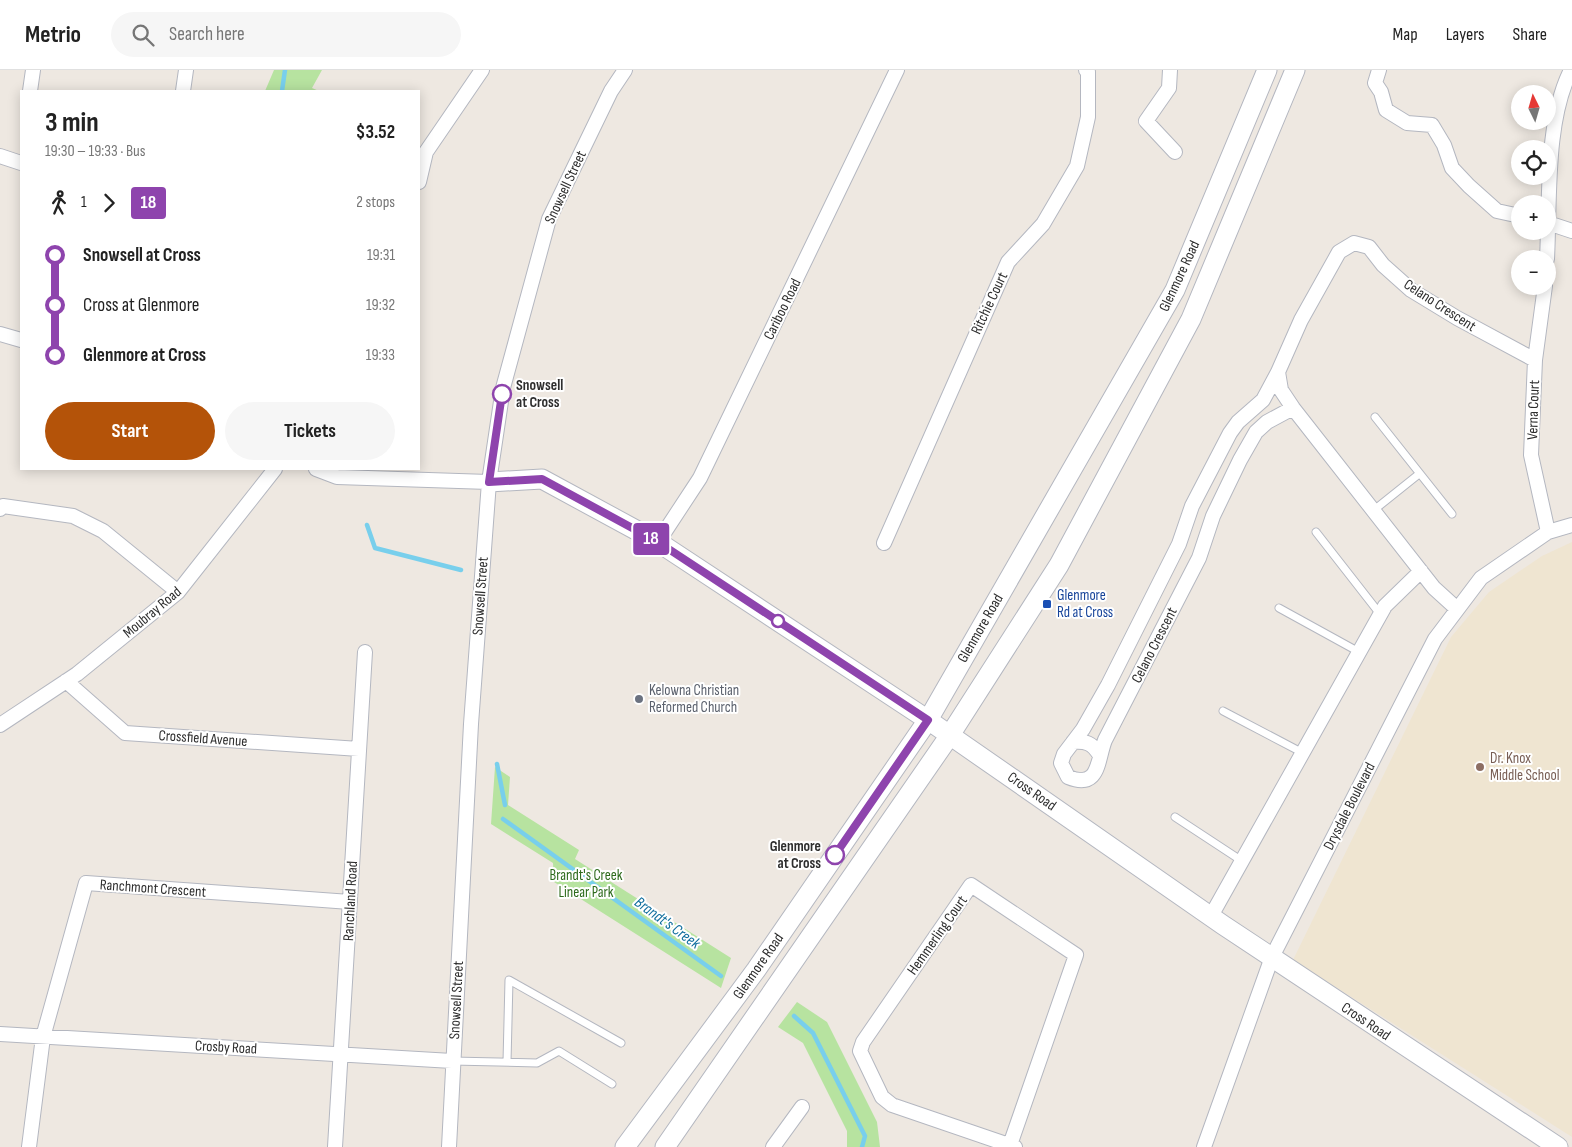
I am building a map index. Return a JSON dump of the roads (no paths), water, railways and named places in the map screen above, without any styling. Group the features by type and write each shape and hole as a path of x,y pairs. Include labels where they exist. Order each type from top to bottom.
{"main road":[{"name":"Glenmore Road","path":"625,1147 756,970 928,720 1175,290 1267,70"},
{"name":"Glenmore Road","path":"665,1147 950,735 1059,565 1191,319 1295,70"},
{"name":"Cross Road","path":"489,482 542,479 658,542 928,720 1211,916 1551,1145"}],"street":[{"path":"30,90 33,70"},
{"path":"183,90 186,70"},
{"path":"420,178 426,152 482,70"},
{"name":"Snowsell Street","path":"449,1147 452,1060 471,724 489,482 503,388 549,220 611,91 625,70"},
{"name":"Cariboo Road","path":"658,542 700,478 897,70"},
{"name":"Ritchie Court","path":"884,543 1008,262 1043,224 1077,166 1088,117 1088,72 1086,70"},
{"path":"1170,70 1169,88 1146,121 1175,152"},
{"path":"1379,70 1375,84 1381,92 1386,110 1406,123 1432,125 1444,145 1452,168 1469,186 1497,210 1511,214"},
{"path":"1549,195 1551,158 1562,87 1571,70"},
{"path":"0,156 20,163"},
{"path":"1556,226 1572,230"},
{"name":"Celano Crescent","path":"1293,408 1267,422 1256,432 1240,460 1198,558 1099,754 1098,767 1094,775 1085,780 1076,780 1068,777 1061,763 1064,754 1108,685 1179,544 1192,506 1230,433 1238,422 1263,400 1278,372 1301,320 1339,252 1354,243 1369,247 1383,265 1411,290 1457,318 1535,360"},
{"name":"Verna Court","path":"1544,295 1535,360 1531,455 1548,532"},
{"path":"0,334 20,340"},
{"path":"1278,372 1281,390 1293,408 1434,588 1456,608"},
{"name":"Moubray Road","path":"0,724 66,681 178,592 274,470"},
{"path":"319,470 337,476 489,482"},
{"path":"0,509 3,506 73,516 103,531 178,592"},
{"name":"Drysdale Boulevard","path":"1204,1147 1272,957 1435,639 1456,608 1481,578 1548,532 1572,525"},
{"path":"1184,527 1207,535"},
{"path":"1211,916 1380,614 1385,606 1421,571"},
{"name":"Ranchland Road","path":"335,1147 365,652"},
{"name":"Crossfield Avenue","path":"66,681 125,733 359,749"},
{"path":"1073,742 1085,742 1094,745 1099,754"},
{"name":"Ranchmont Crescent","path":"44,1037 86,883 350,902"},
{"name":"Hemmerling Court","path":"971,885 1076,955 1012,1146 892,1105 882,1097 860,1051 863,1042 971,885"},
{"name":"Crosby Road","path":"0,1034 452,1060"},
{"path":"29,1147 44,1037"},
{"path":"773,1147 802,1108"}],"lane":[{"path":"1375,417 1452,514"},
{"path":"1374,510 1419,474"},
{"path":"1316,532 1380,614"},
{"path":"1279,608 1359,652"},
{"path":"1223,711 1303,753"},
{"path":"1175,817 1242,861"},
{"path":"507,1062 509,980 621,1043"},
{"path":"452,1060 537,1063 558,1051 612,1084"}],"waterway":[{"name":"Brandt's Creek","path":"282,90 285,70"},
{"name":"Brandt's Creek","path":"367,525 375,548 461,570"},
{"name":"Brandt's Creek","path":"497,764 505,805"},
{"name":"Brandt's Creek","path":"503,819 721,976"},
{"name":"Brandt's Creek","path":"794,1016 813,1033 865,1136 862,1147"}],"place":[{"name":"Snowsell at Cross","path":"502,394"},
{"name":"Glenmore Rd at Cross","path":"1047,604"},
{"name":"Kelowna Christian Reformed Church","path":"639,699"},
{"name":"Dr. Knox Middle School","path":"1480,767"},
{"name":"Glenmore at Cross","path":"835,855"}],"park label":[{"name":"Brandt's Creek Linear Park","path":"586,884"}]}
